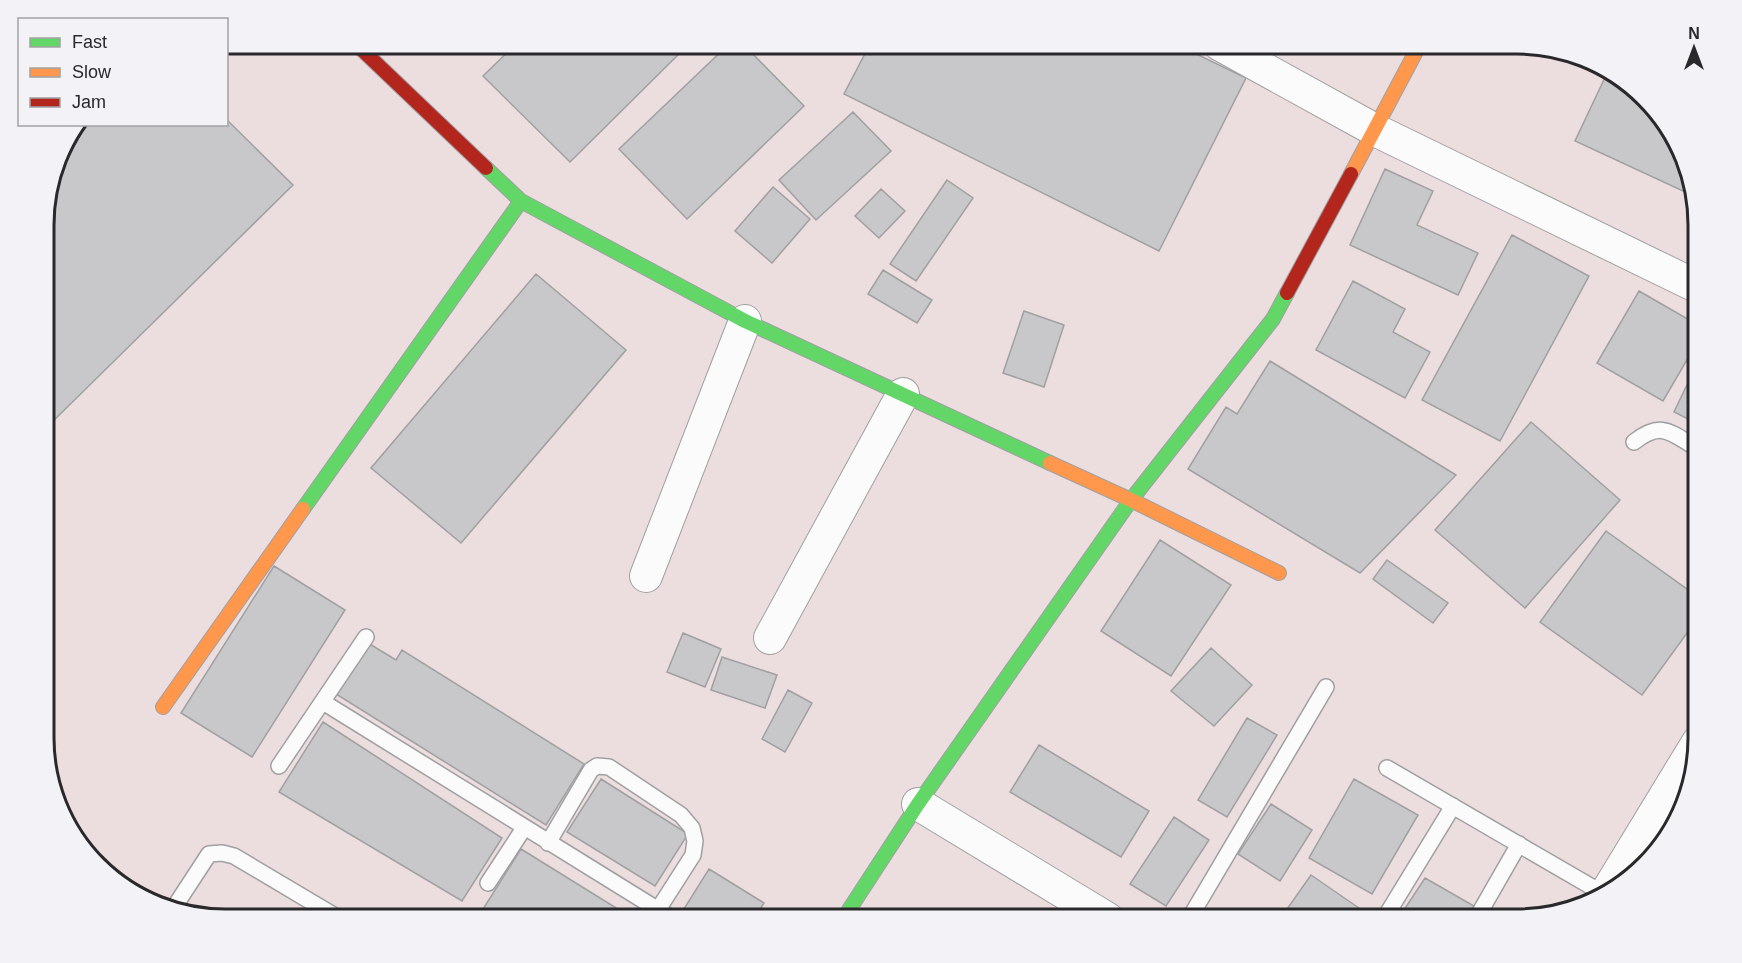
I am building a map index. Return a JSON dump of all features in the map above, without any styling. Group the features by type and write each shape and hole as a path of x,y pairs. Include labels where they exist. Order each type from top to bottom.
{"street":[{"path":"367,54 521,201 745,321 1131,500 1279,573"},
{"path":"1237,54 1375,130 1688,282"},
{"path":"850,909 918,804 1131,500 1273,319 1415,54"},
{"path":"163,707 521,201"},
{"path":"646,576 745,321"},
{"path":"770,638 903,394"},
{"path":"1614,879 1687,760"},
{"path":"918,804 1091,909"}],"lane":[{"path":"1634,442 1646,433 1658,430 1670,432 1688,443"},
{"path":"279,766 366,637"},
{"path":"1195,909 1326,687"},
{"path":"323,702 548,843 646,909"},
{"path":"548,843 591,770 597,766 609,767 681,815 692,828 695,841 693,855 659,909"},
{"path":"1387,768 1597,889"},
{"path":"1390,909 1453,806"},
{"path":"488,883 524,828"},
{"path":"1482,909 1519,844"},
{"path":"178,902 209,854 222,853 234,856 322,909"}],"shaded area":[{"path":"228,54 1528,54 1572,63 1612,83 1646,112 1675,160 1687,203 1688,738 1687,760 1679,793 1659,833 1630,867 1593,891 1572,900 1528,909 214,909 170,900 139,886 121,874 89,842 67,803 55,760 54,214 60,181 75,142 210,126 228,126"}],"building":[{"path":"506,54 679,54 570,162 483,76"},
{"path":"719,54 753,54 804,106 687,219 619,149"},
{"path":"865,54 1197,54 1246,78 1159,251 844,94"},
{"path":"1604,79 1630,96 1653,121 1675,160 1684,189 1683,191 1575,141"},
{"path":"853,112 891,151 816,220 779,180"},
{"path":"228,121 293,185 54,420 55,203 67,160 86,126 228,126"},
{"path":"1385,169 1433,191 1417,225 1478,253 1458,295 1350,245"},
{"path":"947,180 973,198 916,281 890,264"},
{"path":"773,187 810,219 772,263 735,231"},
{"path":"881,189 905,211 879,238 855,216"},
{"path":"1512,235 1589,276 1500,441 1422,400"},
{"path":"883,270 932,300 917,323 868,294"},
{"path":"536,274 626,350 461,543 371,468"},
{"path":"1353,281 1405,309 1393,332 1430,352 1405,398 1316,350"},
{"path":"1639,291 1688,319 1688,358 1663,401 1597,363"},
{"path":"1024,311 1064,325 1044,387 1003,373"},
{"path":"1270,361 1456,475 1360,573 1188,469 1226,407 1237,414"},
{"path":"1688,383 1688,419 1674,412"},
{"path":"1531,422 1620,500 1525,608 1435,530"},
{"path":"1606,531 1688,590 1688,632 1642,695 1540,622"},
{"path":"1160,540 1231,585 1171,676 1101,631"},
{"path":"1387,560 1448,603 1433,623 1373,579"},
{"path":"274,566 345,610 252,757 181,713"},
{"path":"683,633 721,649 705,687 667,672"},
{"path":"368,643 396,660 402,650 584,764 546,825 336,694"},
{"path":"1211,648 1252,685 1214,726 1171,691"},
{"path":"722,657 777,675 765,708 711,690"},
{"path":"788,690 812,703 785,752 762,739"},
{"path":"1247,718 1277,735 1227,817 1198,800"},
{"path":"323,722 502,838 462,901 279,792"},
{"path":"1039,745 1149,811 1121,857 1010,792"},
{"path":"601,779 688,834 655,886 567,832"},
{"path":"1354,779 1418,815 1372,894 1309,858"},
{"path":"1271,804 1312,830 1280,881 1238,854"},
{"path":"1174,817 1209,840 1166,906 1130,884"},
{"path":"521,849 618,909 483,909"},
{"path":"709,869 764,903 760,909 684,909"},
{"path":"1311,875 1360,909 1287,909"},
{"path":"1425,878 1474,906 1472,909 1405,909"}],"traffic: fast":[{"path":"486,168 521,201 745,321 1050,463"},
{"path":"303,509 521,201"},
{"path":"850,909 918,804 1131,500 1273,319 1287,293"}],"traffic: slow":[{"path":"1351,174 1415,54"},
{"path":"1050,463 1279,573"},
{"path":"163,707 303,509"}],"traffic: jam":[{"path":"366,54 486,168"},
{"path":"1287,293 1351,174"}]}
